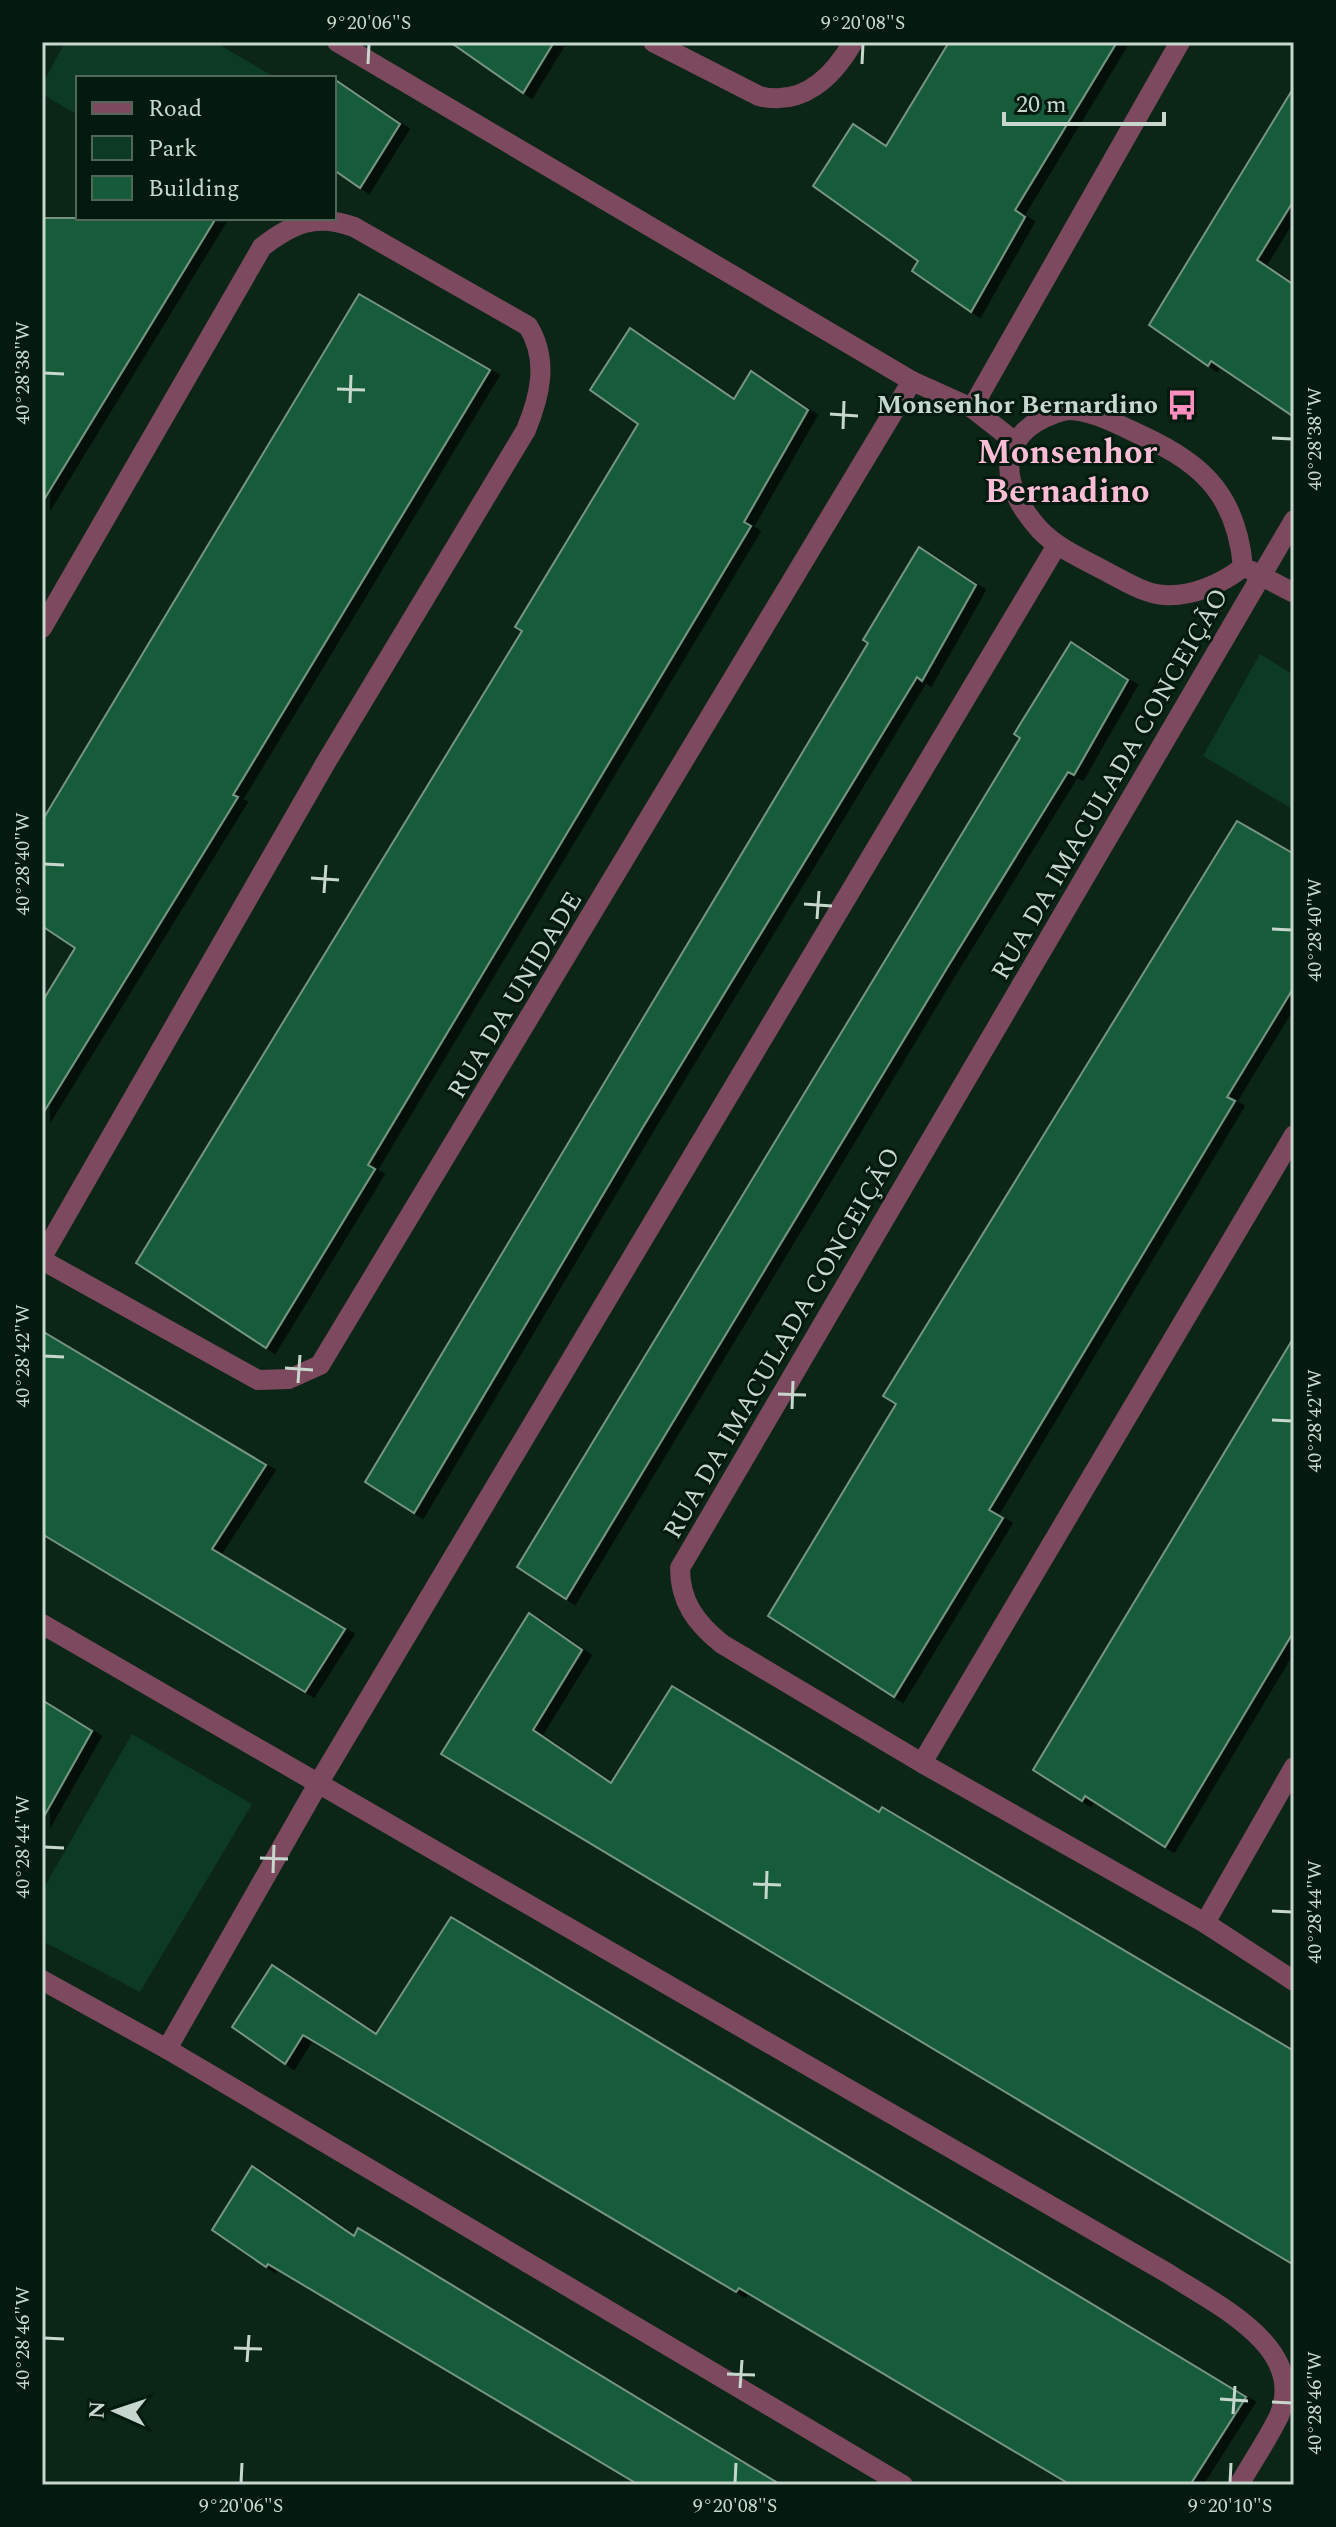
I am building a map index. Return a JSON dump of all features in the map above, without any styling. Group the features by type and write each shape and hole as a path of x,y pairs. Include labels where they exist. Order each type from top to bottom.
{"street":[{"path":"337,42 912,381 972,408 1014,441"},
{"path":"653,42 759,96 777,100 820,84 837,67 853,42"},
{"path":"972,408 1180,42"},
{"path":"42,628 262,247 290,227 306,220"},
{"path":"42,1259 325,764 526,430 538,401 541,375 538,349 528,326 354,227 335,220"},
{"name":"RUA DA UNIDADE","path":"42,1259 258,1380 289,1379 320,1365 349,1323 912,381"},
{"path":"1066,410 1097,415 1148,438 1201,469 1215,485 1235,522 1243,567 1231,577 1194,592 1164,595 1118,578 1057,545 1039,529 1013,483 1010,469 1014,441 1040,419 1066,410"},
{"name":"RUA DA IMACULADA CONCEIÇÃO","path":"1294,520 680,1568 680,1587 701,1627 722,1644 922,1763 1205,1923 1294,1981"},
{"path":"167,2049 318,1784 1057,545"},
{"path":"1243,567 1294,593"},
{"path":"922,1763 1294,1135"},
{"path":"42,1624 1169,2274 1244,2324 1265,2343 1284,2380 1280,2414 1239,2485"},
{"path":"1205,1923 1294,1767"},
{"path":"42,1980 167,2049 903,2485"}],"green space":[{"path":"65,42 215,42 273,76 76,76 76,114 42,94 42,85"},
{"path":"1260,654 1294,675 1294,810 1203,756"},
{"path":"132,1734 252,1804 140,1992 42,1941 42,1891"}],"building":[{"path":"450,42 554,42 523,93"},
{"path":"949,42 1117,42 1015,210 1025,217 971,312 912,271 918,261 813,186 853,124 886,146"},
{"path":"336,80 400,124 360,188 336,171"},
{"path":"1294,87 1294,200 1257,260 1294,285 1294,417 1211,361 1208,366 1149,325"},
{"path":"42,218 215,220 42,503"},
{"path":"359,294 490,370 233,795 238,797 42,1115 42,1002 75,948 42,926 42,821"},
{"path":"630,328 734,399 751,371 808,410 744,522 751,526 368,1165 375,1169 266,1348 136,1263 522,631 515,627 638,424 590,390"},
{"path":"919,547 976,585 922,681 917,677 643,1127 414,1513 365,1482 868,643 863,640"},
{"path":"1071,642 1128,680 1074,775 1068,772 947,968 566,1599 517,1567 1020,738 1014,734"},
{"path":"1237,821 1294,854 1294,987 1227,1097 1235,1101 989,1510 1003,1518 894,1697 768,1616 896,1404 883,1396"},
{"path":"42,1331 266,1465 212,1549 345,1629 305,1692 42,1534"},
{"path":"1294,1337 1294,1631 1165,1847 1085,1796 1082,1801 1033,1770"},
{"path":"529,1613 582,1650 533,1730 611,1783 672,1686 879,1812 882,1807 1294,2051 1294,2265 441,1754"},
{"path":"42,1700 92,1731 42,1820"},
{"path":"451,1917 1246,2397 1190,2485 1071,2485 739,2288 736,2292 303,2035 285,2064 232,2027 272,1965 376,2034"},
{"path":"252,2166 354,2236 358,2228 781,2485 639,2485 268,2264 266,2267 212,2230"}],"place":[{"name":"Monsenhor Bernardino","path":"1182,405"}],"district":[{"name":"Monsenhor Bernadino","path":"1067,472"}]}
